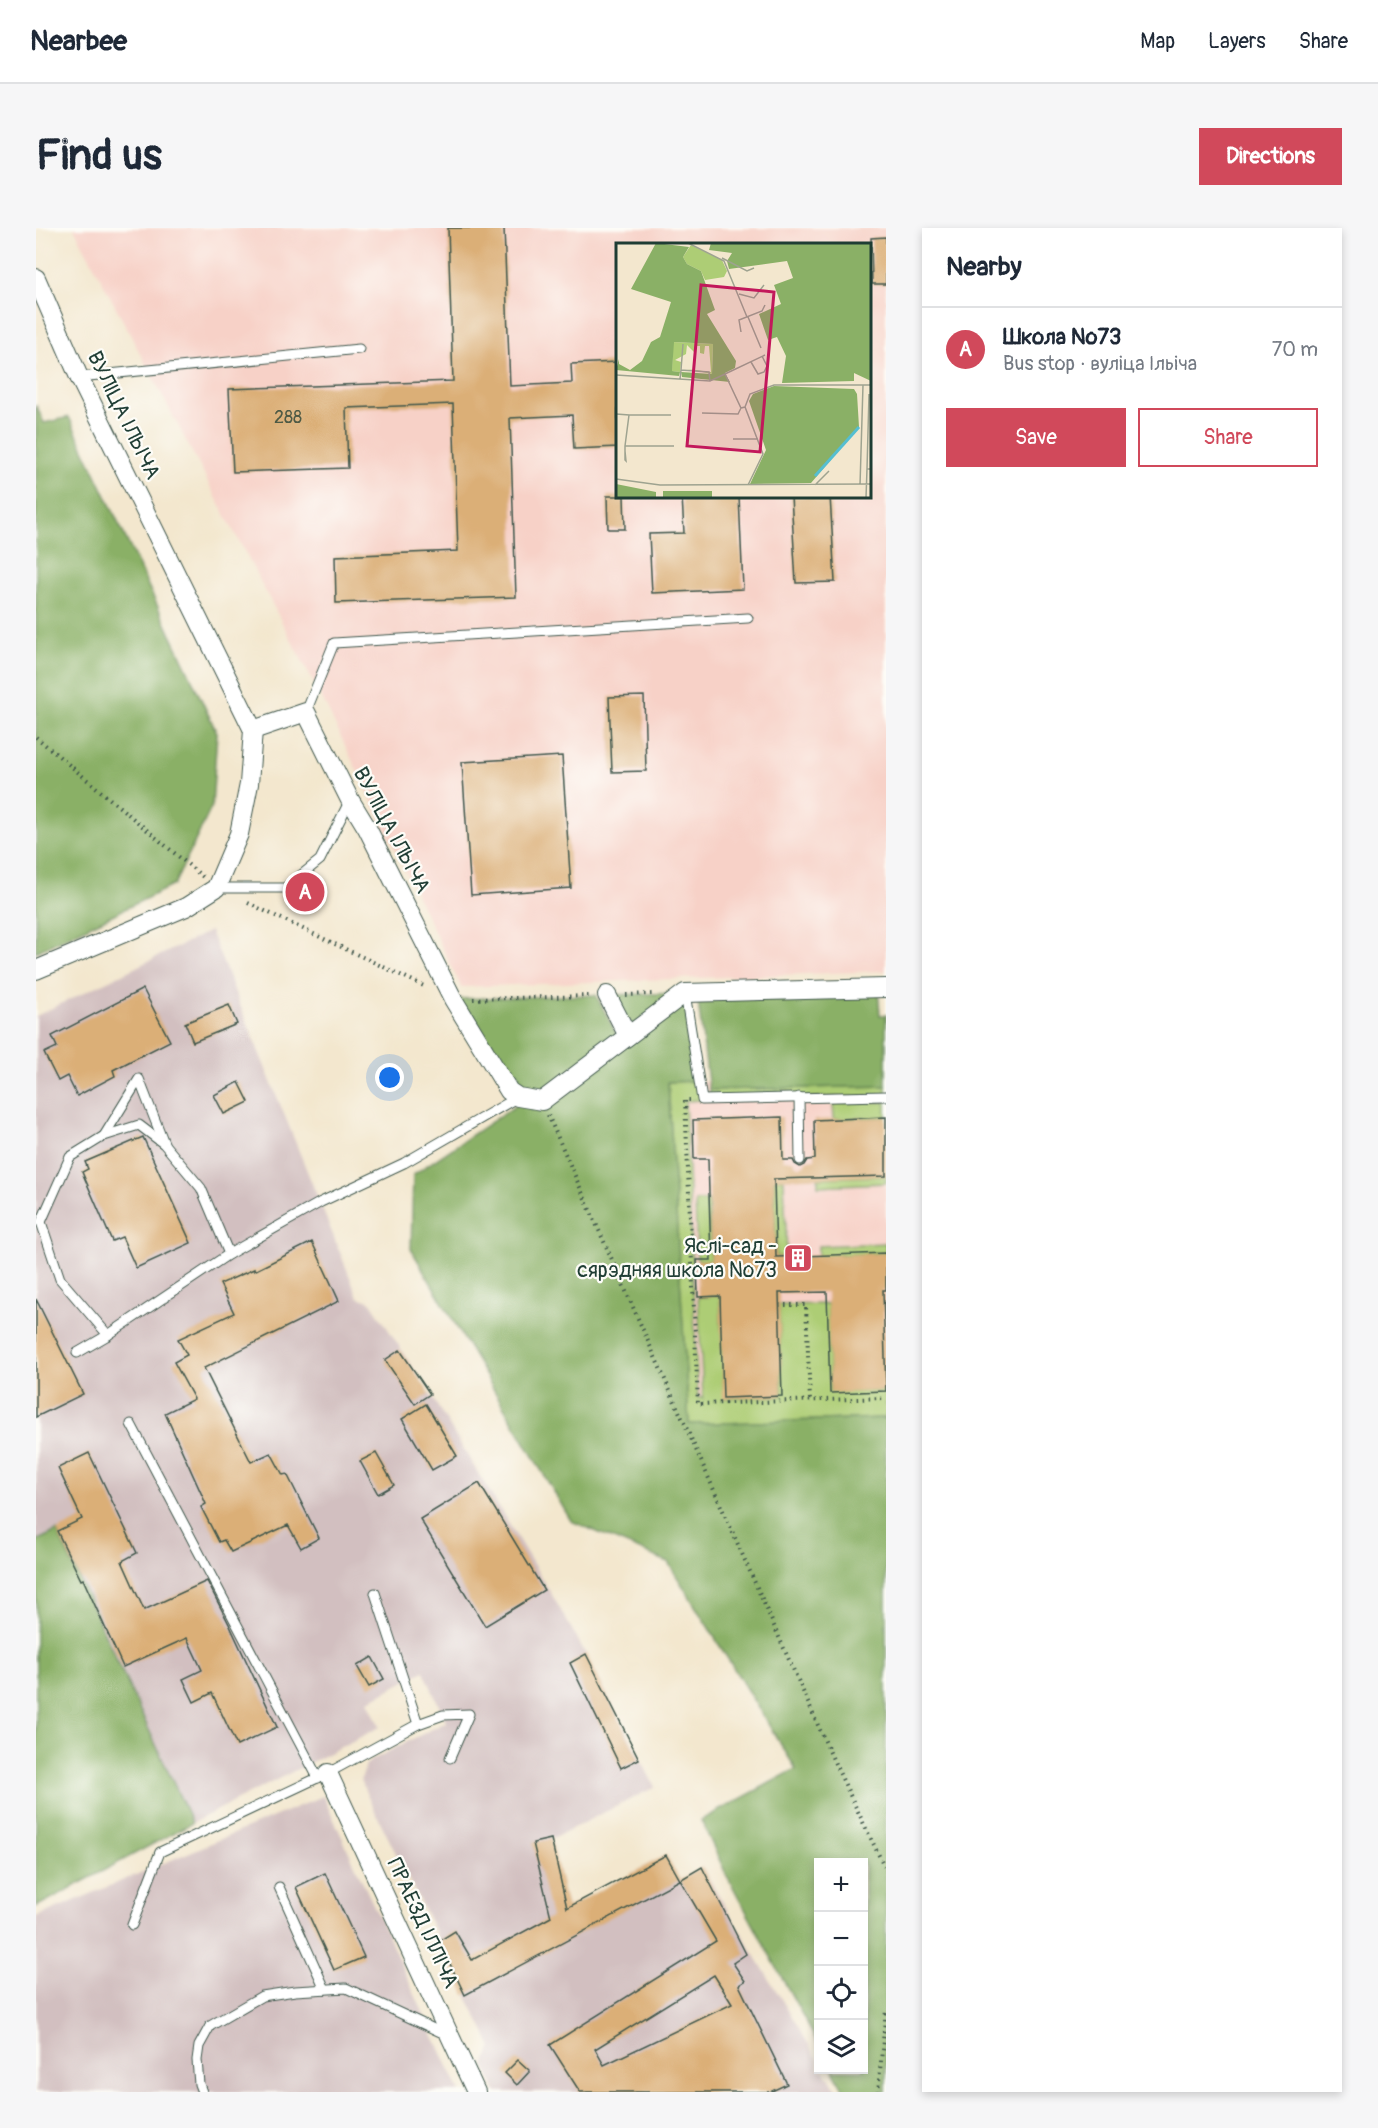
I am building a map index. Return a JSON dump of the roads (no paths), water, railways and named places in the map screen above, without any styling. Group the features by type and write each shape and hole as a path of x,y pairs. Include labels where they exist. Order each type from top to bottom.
{"street":[{"name":"ВУЛІЦА ІЛЬІЧА","path":"36,278 79,377 253,730"},
{"name":"ВУЛІЦА ІЛЬІЧА","path":"306,712 453,999 509,1091 518,1097"},
{"path":"36,970 186,907 216,888 238,834 249,784 253,730 306,712"},
{"path":"518,1097 542,1101 685,993 886,988"},
{"path":"607,995 628,1036"},
{"name":"ПРАЕЗД ІЛЛІЧА","path":"323,1775 476,2092"}],"lane":[{"path":"79,377 358,349"},
{"path":"306,712 334,643 748,618"},
{"path":"216,888 285,888 320,860 350,800"},
{"path":"685,993 702,1100 886,1096"},
{"path":"104,1136 138,1079 164,1144"},
{"path":"77,1353 108,1335 229,1254 321,1202 405,1163 518,1097"},
{"path":"799,1098 800,1160"},
{"path":"108,1335 60,1279 41,1222 70,1157 104,1136 139,1125 164,1144 201,1188 229,1254"},
{"path":"131,1424 323,1775"},
{"path":"375,1593 418,1724"},
{"path":"132,1925 160,1852 323,1775 418,1724 443,1715 469,1714 450,1758"},
{"path":"279,1887 325,1989"},
{"path":"202,2092 197,2060 200,2046 210,2026 262,1996 346,1988 451,2037"}],"place":[{"name":"Школа №73","path":"305,892"},
{"name":"Яслі-сад - сярэдняя школа №73","path":"798,1258"}]}
